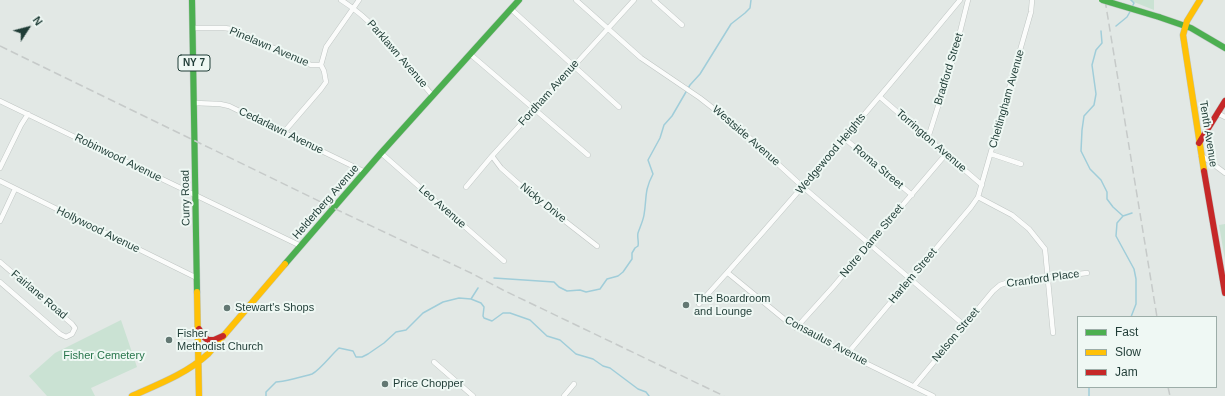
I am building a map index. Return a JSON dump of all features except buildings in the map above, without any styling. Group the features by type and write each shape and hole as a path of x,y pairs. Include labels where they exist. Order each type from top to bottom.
{"street":[{"name":"Curry Road","path":"192,0 199,396"},
{"name":"Parklawn Avenue","path":"342,0 354,8 372,24 432,95"},
{"path":"284,132 322,89 326,82 321,65 326,47 359,0"},
{"name":"Helderberg Avenue","path":"132,396 199,363 432,95 519,0"},
{"name":"Westside Avenue","path":"576,0 641,58 684,87 741,130 803,187 964,325"},
{"name":"Fordham Avenue","path":"466,187 534,109 634,0"},
{"path":"654,0 682,26"},
{"name":"Wedgewood Heights","path":"699,304 803,187 960,0"},
{"name":"Bradford Street","path":"928,138 954,56 968,0"},
{"name":"Cheltingham Avenue","path":"978,197 1031,12 1032,0"},
{"path":"1102,0 1184,26 1196,31 1225,48"},
{"path":"1184,26 1200,0"},
{"path":"511,9 619,107"},
{"name":"Tenth Avenue","path":"1184,26 1183,35 1199,143 1225,293"},
{"name":"Pinelawn Avenue","path":"193,28 232,29 311,65 321,65"},
{"path":"470,54 588,155"},
{"name":"Torrington Avenue","path":"880,97 982,185"},
{"name":"Robinwood Avenue","path":"0,101 301,246"},
{"path":"1199,143 1225,101"},
{"name":"Cedarlawn Avenue","path":"194,103 220,104 229,106 365,172"},
{"path":"1217,113 1225,117"},
{"path":"0,168 28,114"},
{"name":"Roma Street","path":"844,138 912,195"},
{"name":"Leo Avenue","path":"381,153 504,261"},
{"name":"Notre Dame Street","path":"796,328 946,154"},
{"path":"991,154 1021,164"},
{"path":"1201,155 1225,173"},
{"name":"Nicky Drive","path":"492,156 501,168 529,193 597,246"},
{"name":"Hollywood Avenue","path":"0,180 15,189 197,278"},
{"path":"0,221 15,189"},
{"path":"978,197 1012,215 1029,229 1044,249 1053,333"},
{"name":"Harlem Street","path":"847,354 978,197"},
{"name":"Fairlane Road","path":"0,262 72,324 75,328 72,334 66,337 60,334 0,282"},
{"name":"Consaulus Avenue","path":"728,273 778,315 796,328 933,396"},
{"name":"Cranford Place","path":"1000,285 1009,282 1087,273"},
{"name":"Nelson Street","path":"914,386 964,325 1000,285"},
{"path":"198,327 203,337 209,341 213,341 223,336"},
{"path":"434,362 473,396"},
{"path":"564,396 574,384"}],"green space":[{"path":"1129,0 1154,0 1154,10"},
{"path":"1225,224 1225,260 1219,225"},
{"name":"Fisher Cemetery","path":"121,320 137,367 91,388 95,396 47,396 29,376 55,353"}],"waterway":[{"path":"494,278 554,282 559,287 567,291 580,290 586,292 600,289 607,279 618,276 623,272 632,259 632,253 638,246 638,233 644,217 647,190 653,174 648,160 660,138 664,125 672,116 690,85 700,74 731,24 750,8 751,0"},
{"path":"1131,0 1134,3 1132,7"},
{"path":"1116,26 1127,17 1131,10"},
{"path":"1101,31 1102,43 1096,50 1092,65 1096,94 1094,105 1084,116 1081,151 1090,169 1101,180 1107,192 1107,199 1123,216 1117,223 1116,236 1134,269 1136,279 1136,304 1131,316"},
{"path":"1123,216 1132,213"},
{"path":"266,396 266,392 276,382 312,374 339,348 353,351 356,357 362,357 384,343 396,332 406,330 423,313 443,302 459,298 471,299 478,288"},
{"path":"471,299 481,303 484,307 484,318 492,321 503,313 510,313 530,320 547,336 560,340 576,354 593,359 603,366 610,368 638,389 646,392 649,396"},
{"path":"1089,388 1089,396"}],"railway":[{"path":"1105,0 1157,316"},
{"path":"0,46 724,396"},
{"path":"1168,388 1170,396"}],"traffic: fast":[{"path":"192,0 197,292"},
{"path":"285,264 381,153 519,0"},
{"path":"1102,0 1159,17"},
{"path":"1159,17 1191,28 1225,48"}],"traffic: slow":[{"path":"1200,0 1187,21 1183,35 1204,171"},
{"path":"132,396 162,383 200,361 208,354 285,264"},
{"path":"197,292 199,396"}],"traffic: jam":[{"path":"1199,143 1225,101"},
{"path":"1204,171 1225,293"},
{"path":"199,329 208,340 214,340 223,336"}],"place":[{"name":"The Boardroom and Lounge","path":"686,305"},
{"name":"Stewart's Shops","path":"227,308"},
{"name":"Fisher Methodist Church","path":"169,340"},
{"name":"Price Chopper","path":"385,384"}]}
